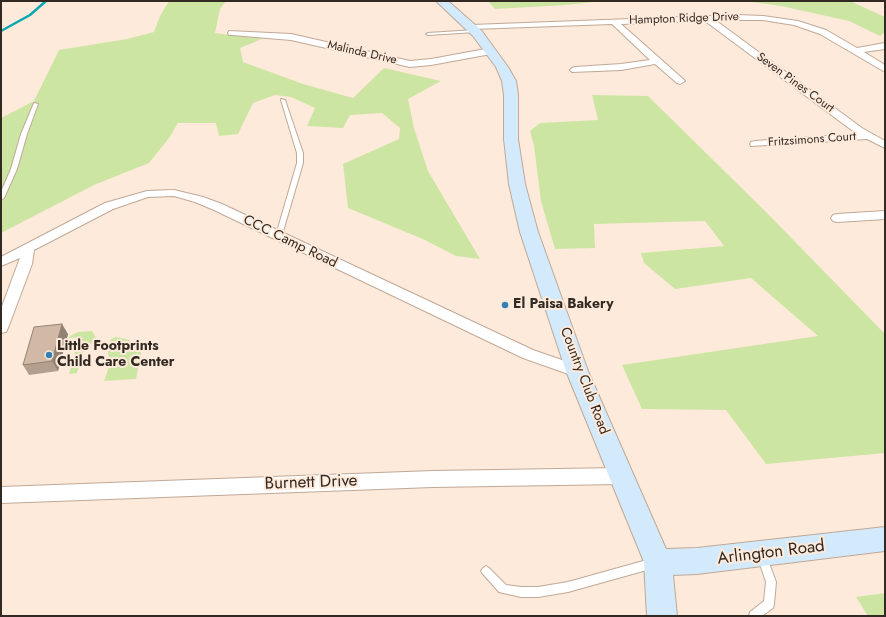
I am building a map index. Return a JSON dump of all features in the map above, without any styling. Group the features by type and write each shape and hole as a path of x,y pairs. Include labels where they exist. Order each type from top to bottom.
{"street":[{"name":"Country Club Road","path":"441,1 474,29 502,67 509,82 511,95 511,139 517,184 529,232 577,371 658,562 662,616"},
{"name":"Hampton Ridge Drive","path":"474,29 754,17 789,22 823,32 885,69"},
{"name":"Seven Pines Court","path":"707,18 852,125 885,145"},
{"path":"614,22 680,82"},
{"name":"Malinda Drive","path":"232,33 291,37 410,64 431,62 491,51"},
{"path":"856,51 885,46"},
{"path":"575,70 625,67 657,61"},
{"name":"Fritzsimons Court","path":"755,144 870,136"},
{"name":"CCC Camp Road","path":"1,262 109,206 135,197 159,193 174,193 199,199 528,354 577,371"},
{"path":"837,218 885,215"},
{"path":"1,328 25,264 28,248"},
{"name":"Burnett Drive","path":"1,495 425,480 621,476"},
{"name":"Arlington Road","path":"658,562 697,562 885,539"}],"lane":[{"path":"428,34 474,29"},
{"path":"278,235 300,163 300,153 283,100"},
{"path":"1,198 14,169 24,134 36,104"},
{"path":"754,616 770,604 771,582 761,554"},
{"path":"486,571 503,589 521,592 538,592 568,587 658,562"}],"green space":[{"path":"169,1 226,1 220,9 215,33 262,39 240,48 243,62 303,84 353,98 384,68 441,81 408,99 414,128 428,171 480,259 456,256 425,240 348,208 343,164 399,139 400,128 382,113 350,115 343,128 307,126 315,108 291,97 275,95 253,103 238,134 219,136 216,123 178,123 169,138 149,163 94,185 1,233 1,118 34,101 59,50 127,39 154,32 160,16"},
{"path":"488,1 604,1 566,5 495,9"},
{"path":"745,1 850,1 885,17 885,32 880,36 849,21 781,6"},
{"path":"592,95 648,96 766,212 885,334 885,453 766,464 726,410 642,409 622,365 818,336 751,278 675,289 644,263 641,253 724,246 705,221 594,224 595,248 555,249 541,201 534,146 530,131 540,123 598,120"},
{"path":"92,331 96,338 95,341 91,344 88,342 85,345 77,373 69,374 79,337 69,338 70,336 78,332"},
{"path":"116,337 134,342 143,342 136,379 104,381 110,364 107,347 111,339"},
{"path":"885,593 885,616 868,616 856,597"}],"building":[{"path":"62,324 52,361 23,365 34,327"}],"waterway":[{"path":"1,31 30,15 46,1"}],"place":[{"name":"El Paisa Bakery","path":"505,305"},
{"name":"Little Footprints Child Care Center","path":"49,355"}]}
